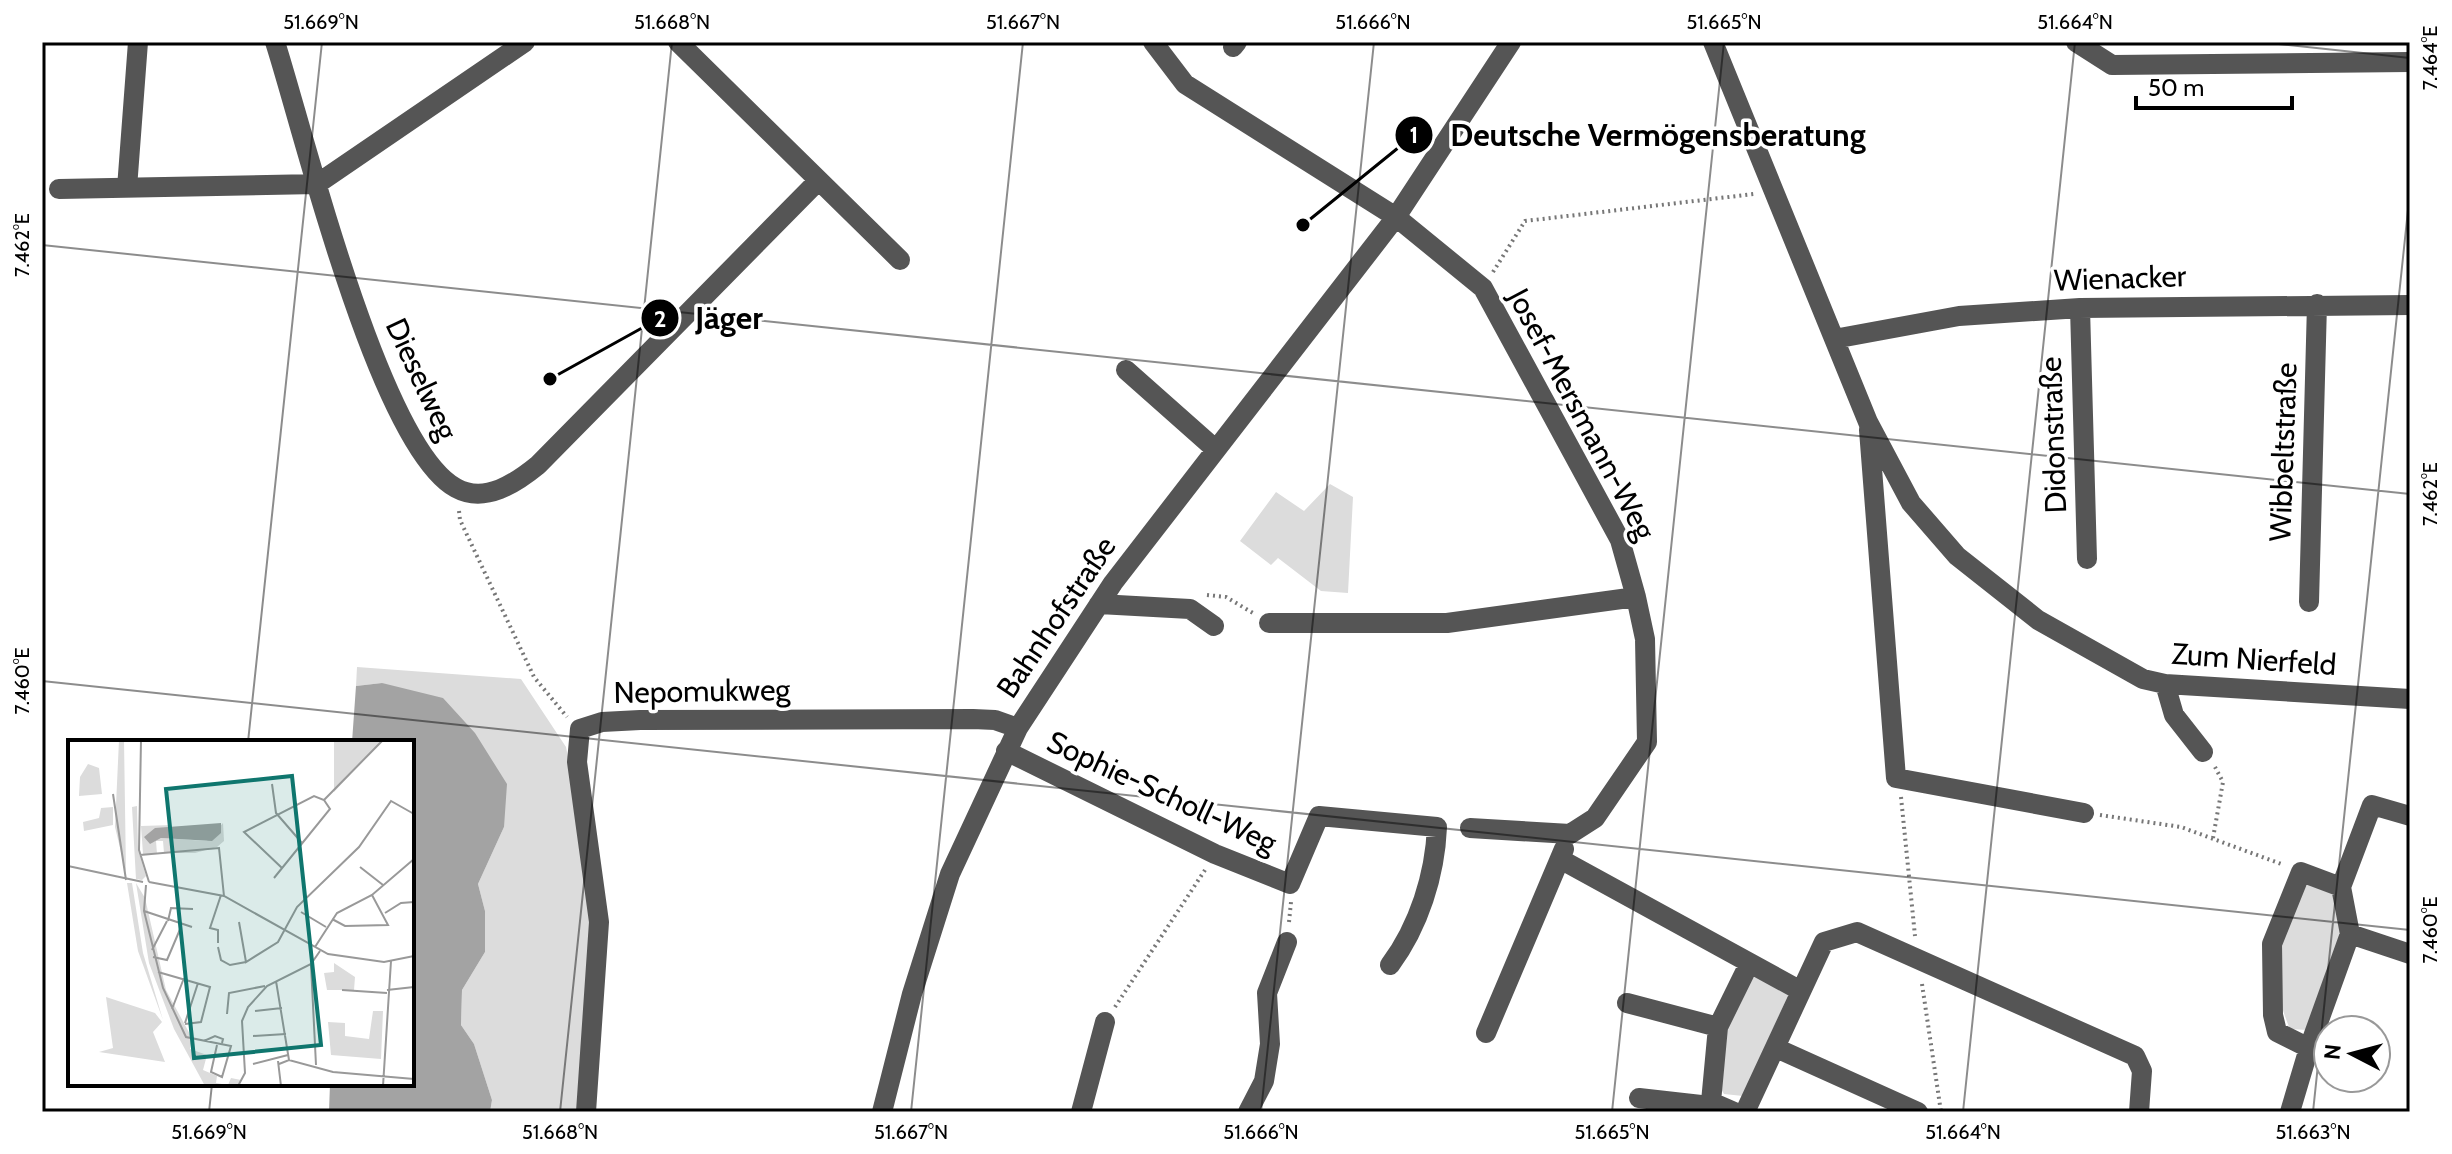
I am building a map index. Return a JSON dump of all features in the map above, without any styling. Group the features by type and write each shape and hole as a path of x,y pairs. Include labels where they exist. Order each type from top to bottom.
{"street":[{"path":"127,188 138,42"},
{"name":"Dieselweg","path":"275,42 368,342 408,431 429,464 456,489"},
{"path":"59,189 317,184 525,42"},
{"path":"678,42 900,260"},
{"name":"Josef-Mersmann-Weg","path":"1153,42 1185,84 1396,217 1483,288 1620,540 1645,639 1647,742 1595,818 1570,834"},
{"name":"Bahnhofstraße","path":"882,1112 912,994 950,874 1018,728 1099,604 1214,448 1396,217 1511,42"},
{"name":"Zum Nierfeld","path":"1713,42 1868,422 1911,503 1957,556 2038,620 2143,679 2165,684 2410,699"},
{"path":"2076,42 2112,65 2410,62"},
{"path":"456,489 484,494 514,485 538,465 818,181"},
{"name":"Wibbeltstraße","path":"2309,602 2317,304"},
{"name":"Wienacker","path":"1834,339 1959,316 2080,308 2410,305"},
{"name":"Didonstraße","path":"2080,308 2087,559"},
{"path":"1126,370 1214,448"},
{"name":"Zum Nierfeld","path":"1868,422 1896,778 2084,813"},
{"path":"1269,623 1447,623 1636,597"},
{"path":"1099,604 1190,609 1214,626"},
{"path":"2165,684 2174,715 2203,752"},
{"name":"Nepomukweg","path":"586,1112 599,922 577,762 580,729 602,722 640,720 973,719 995,720 1018,728"},
{"name":"Sophie-Scholl-Weg","path":"1006,751 1215,854 1290,884 1319,816 1437,827 1435,866 1405,945 1390,965"},
{"path":"2290,1112 2309,1048 2350,934 2341,887 2372,805 2410,816"},
{"path":"1470,828 1570,834 1486,1033"},
{"path":"1560,859 1801,991"},
{"path":"2309,1048 2277,1032 2273,1015 2272,944 2301,872 2341,887"},
{"path":"1745,1112 1824,942 1857,932 2135,1056 2142,1071 2139,1112"},
{"path":"2350,934 2410,954"},
{"path":"1248,1112 1264,1081 1270,1044 1267,993 1287,942"},
{"path":"1711,1102 1718,1027 1749,964"},
{"path":"1627,1003 1718,1027"},
{"path":"1081,1112 1105,1022"},
{"path":"1776,1048 1918,1112"},
{"path":"1639,1098 1701,1105 1711,1102 1734,1112"}],"path":[{"path":"1483,288 1525,221 1772,190"},
{"path":"456,489 460,520 534,677 580,729"},
{"path":"2203,752 2223,782 2213,838"},
{"path":"2084,813 2181,827 2301,872"},
{"path":"1105,1022 1215,854"},
{"path":"1287,942 1290,884"}],"shaded area":[{"path":"1330,484 1353,497 1348,593 1321,591 1278,558 1271,565 1240,541 1276,492 1304,511"},
{"path":"357,667 521,679 566,747 607,949 589,1112 490,1112 492,1100 474,1044 461,1025 462,990 485,952 485,911 478,884 504,827 382,683 356,686"},
{"path":"382,683 443,698 475,733 507,784 504,827 478,884 485,911 485,952 462,990 461,1025 474,1044 492,1100 490,1112 329,1112 330,1086 414,1086 414,740 352,740 356,686"},
{"path":"2314,882 2333,889 2341,936 2308,1030 2290,1029 2277,975 2281,942 2299,889"},
{"path":"1758,976 1789,993 1743,1096 1724,1094 1716,1066 1722,1036 1746,980"}],"place":[{"name":"Deutsche Vermögensberatung","path":"1303,225"},
{"name":"Jäger","path":"550,379"}]}
